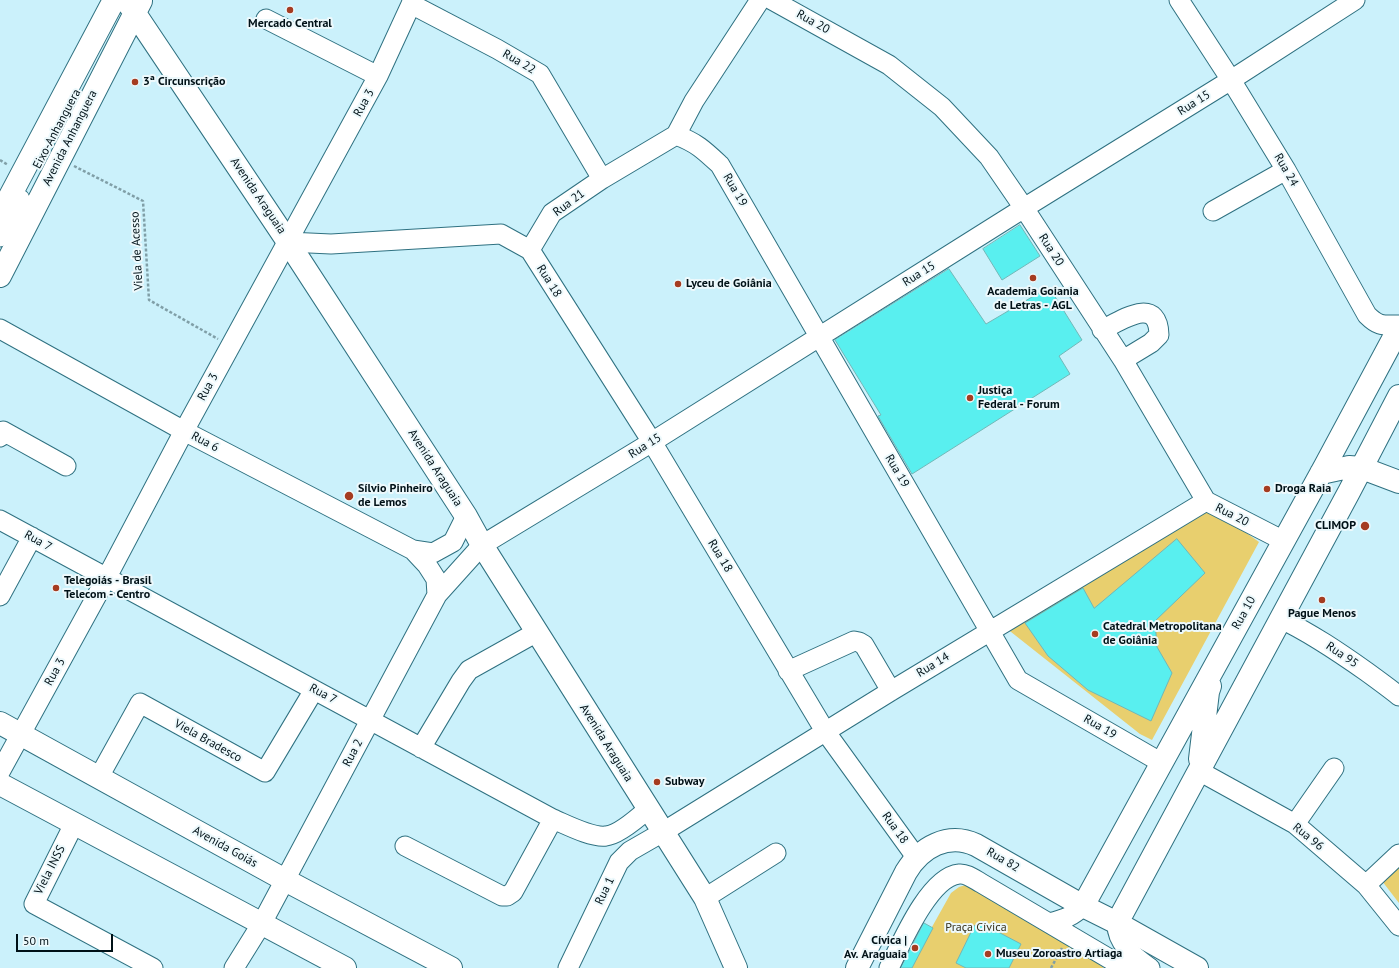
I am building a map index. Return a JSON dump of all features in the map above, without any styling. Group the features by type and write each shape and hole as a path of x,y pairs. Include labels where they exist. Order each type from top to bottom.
{"main road":[{"name":"Avenida Anhanguera","path":"0,215 114,0"},
{"name":"Avenida Anhanguera","path":"0,276 60,159 132,3"},
{"name":"Avenida Araguaia","path":"132,3 466,516 482,545 705,898 736,968"},
{"name":"Rua 10","path":"1084,906 1321,473 1399,327"},
{"path":"1117,923 1362,468 1399,396"},
{"path":"1321,473 1349,467 1362,468 1399,482"},
{"path":"1199,771 1208,692 1218,662"},
{"name":"Avenida Goiás","path":"0,722 285,880"},
{"path":"0,784 345,968"},
{"name":"Rua 82","path":"857,968 906,872 916,857 926,850 943,842 960,840 970,842 1197,968"},
{"path":"285,880 298,897 401,951 421,952 451,968"}],"street":[{"path":"676,135 694,101 760,0"},
{"name":"Rua 20","path":"772,0 889,65 942,107 989,157 1024,208 1102,330 1123,360 1206,501 1284,541"},
{"name":"Rua 24","path":"1178,0 1231,80 1286,170 1367,315 1381,326 1399,327"},
{"name":"Rua 15","path":"482,545 652,442 1024,208 1231,80 1356,0"},
{"name":"Rua 3","path":"0,772 378,76 412,2"},
{"name":"Rua 22","path":"412,2 540,74 602,179"},
{"name":"Eixo-Anhanguera","path":"0,237 132,3"},
{"path":"266,19 378,76"},
{"name":"Rua 21","path":"530,250 552,213 602,179 676,135"},
{"name":"Rua 19","path":"676,135 691,140 720,165 1018,680 1162,763"},
{"path":"1213,211 1286,170"},
{"path":"288,242 331,244 501,234 530,250"},
{"name":"Rua 18","path":"530,250 652,442 825,732 916,857"},
{"path":"1102,330 1134,314 1144,312 1152,316 1159,324 1159,335 1152,342 1123,360"},
{"name":"Rua 6","path":"0,329 184,431 413,550 433,553 453,542 466,516"},
{"path":"0,437 3,431 66,466"},
{"name":"Rua 14","path":"663,832 890,691 1206,501"},
{"name":"Rua 7","path":"0,520 553,819 589,834 607,836"},
{"path":"0,596 32,537"},
{"name":"Rua 2","path":"234,968 262,923 437,595 482,545"},
{"name":"Rua 6","path":"413,550 427,565 436,579 437,595"},
{"name":"Rua 95","path":"1281,619 1297,626 1325,644 1399,696"},
{"path":"421,748 469,670 537,632"},
{"path":"788,670 854,641 859,642 864,645 890,691"},
{"name":"Viela Bradesco","path":"99,777 140,704 265,772 314,690"},
{"path":"1294,824 1334,768"},
{"name":"Rua 96","path":"1199,771 1294,824 1366,885 1399,926"},
{"path":"619,862 607,836 626,827 648,810"},
{"path":"405,846 502,896 506,896 514,892 553,819"},
{"name":"Viela INSS","path":"74,824 34,904 153,968"},
{"name":"Rua 1","path":"568,968 619,862 630,851 663,832"},
{"path":"705,898 776,853"},
{"path":"1366,885 1399,854"},
{"path":"889,968 920,907 949,877 958,874 964,874 981,883 1049,923 1128,961 1150,968"},
{"name":"Rua 10","path":"1049,923 1067,919 1076,914 1084,906"},
{"path":"1117,923 1118,932 1128,961"}],"path":[{"name":"Viela de Acesso","path":"60,159 143,201 149,300 231,346"}],"green space":[{"path":"1209,506 1259,542 1152,740 1140,734 1006,628"},
{"path":"1399,865 1399,903 1382,881"},
{"name":"Praça Cívica","path":"969,884 1064,938 1104,968 909,968 951,893 959,887"}],"building":[{"path":"1020,225 1040,256 1002,280 983,249"},
{"name":"Justiça Federal - Forum","path":"949,269 986,324 1049,287 1082,340 1059,356 1070,374 912,474 878,416 881,415 835,340"},
{"name":"Catedral Metropolitana de Goiânia","path":"1177,539 1205,573 1155,621 1157,647 1172,673 1151,721 1088,690 1048,656 1025,623 1083,588 1094,608"},
{"name":"Cívica | Av. Araguaia","path":"924,923 933,928 912,968 901,968"},
{"name":"Museu Zoroastro Artiaga","path":"983,924 1021,944 1009,968 966,968 956,963 974,926"}],"place":[{"name":"Mercado Central","path":"290,10"},
{"name":"3ª Circunscrição","path":"135,82"},
{"name":"Academia Goiania de Letras - AGL","path":"1033,278"},
{"name":"Lyceu de Goiânia","path":"678,284"},
{"name":"Justiça Federal - Forum","path":"970,398"},
{"name":"Droga Raia","path":"1267,489"},
{"name":"Sílvio Pinheiro de Lemos","path":"349,496"},
{"name":"CLIMOP","path":"1365,526"},
{"name":"Telegoiás - Brasil Telecom - Centro","path":"56,588"},
{"name":"Pague Menos","path":"1322,600"},
{"name":"Catedral Metropolitana de Goiânia","path":"1095,634"},
{"name":"Subway","path":"657,782"},
{"name":"Cívica | Av. Araguaia","path":"915,948"},
{"name":"Museu Zoroastro Artiaga","path":"988,954"}]}
